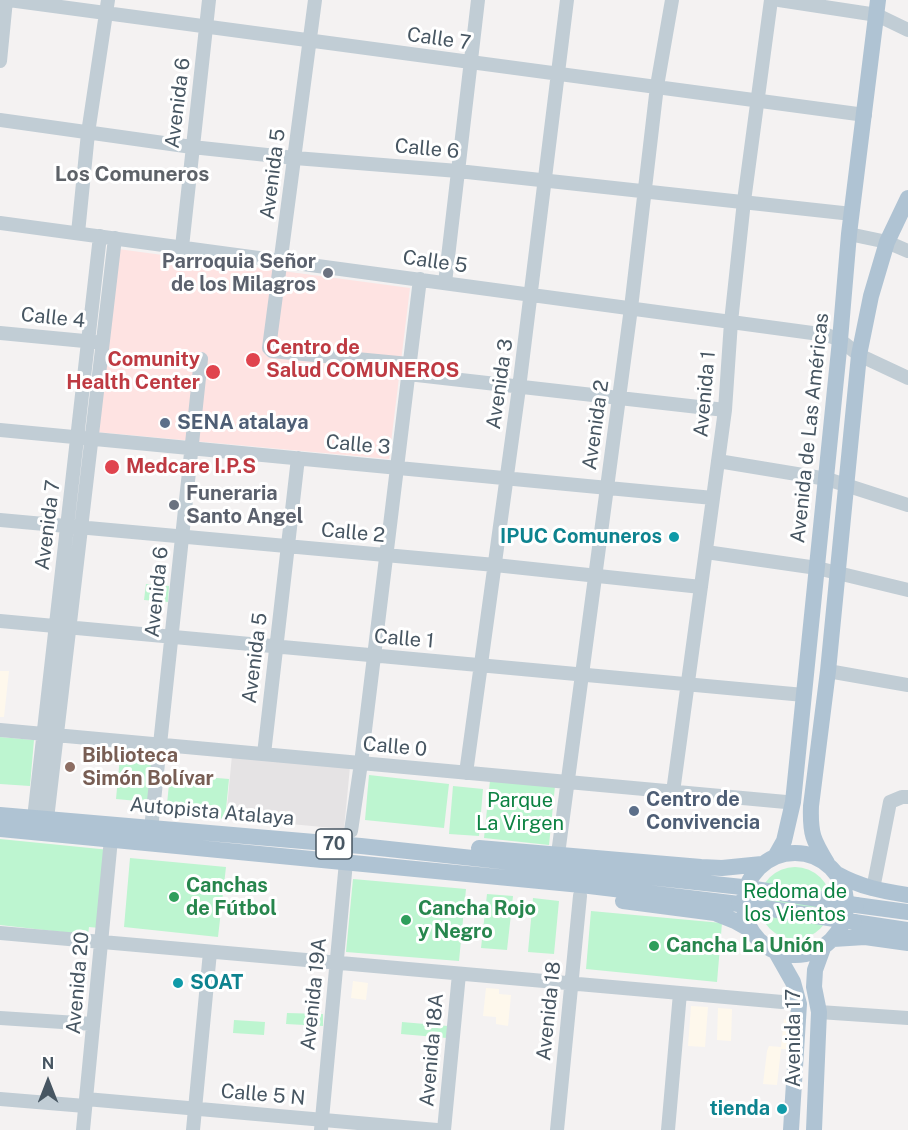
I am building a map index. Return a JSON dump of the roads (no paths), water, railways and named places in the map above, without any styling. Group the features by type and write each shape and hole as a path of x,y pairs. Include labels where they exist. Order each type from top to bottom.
{"main road":[{"name":"Avenida de Las Américas","path":"768,861 784,841 789,825 826,480 849,234 878,8"},
{"path":"828,943 842,927 846,914 847,893 814,842 810,827 828,672 859,355 871,296 887,242 908,198"},
{"name":"Autopista Atalaya","path":"0,815 387,849 475,866 740,895"},
{"name":"Autopista Atalaya","path":"0,829 377,865 475,866"},
{"path":"387,849 441,844 722,868 768,861 788,853 802,853 815,856 853,883 908,895"},
{"path":"768,861 748,884 744,895 746,919 758,939 776,952 792,955 808,954 828,943 865,937 908,943"},
{"path":"377,865 399,875 715,913 751,930"},
{"name":"70","path":"740,895 908,912"},
{"name":"70","path":"740,895 908,930"},
{"name":"Avenida 17","path":"814,1130 819,1012 814,987 815,970 828,943"},
{"name":"Avenida 17","path":"776,952 793,982 799,1004 791,1130"}],"street":[{"name":"Calle 7","path":"8,0 107,7 206,28 657,86 865,116"},
{"path":"0,61 8,0"},
{"name":"Avenida 6","path":"182,247 209,0"},
{"name":"Avenida 5","path":"315,0 282,261 269,344 272,351 409,369"},
{"path":"445,283 478,0"},
{"name":"Avenida 3","path":"466,773 560,75 567,0"},
{"name":"Avenida 2","path":"558,854 631,308 657,86 672,0"},
{"name":"Avenida 1","path":"673,792 725,410 731,322 744,201 771,0"},
{"path":"779,0 878,8 908,30"},
{"path":"78,233 88,133 107,7"},
{"name":"Calle 6","path":"0,120 192,147 458,171 852,214"},
{"name":"Calle 5","path":"0,223 827,335 840,340 859,355 908,378"},
{"path":"849,234 887,242 908,251"},
{"name":"Avenida 7","path":"40,818 84,438 88,341 100,236"},
{"name":"Avenida 7","path":"84,438 103,343 115,238"},
{"path":"351,831 362,763 420,279"},
{"name":"Calle 4","path":"0,333 103,343"},
{"name":"Avenida 6","path":"151,829 201,358"},
{"path":"409,369 519,388 725,410"},
{"name":"Calle 3","path":"0,430 713,498"},
{"name":"Avenida 5","path":"264,754 297,458"},
{"path":"718,461 826,480 908,506"},
{"name":"Calle 2","path":"0,520 495,565 701,587"},
{"path":"706,552 817,568 908,590"},
{"name":"Calle 1","path":"0,621 804,695"},
{"path":"828,672 908,685"},
{"name":"Calle 0","path":"0,730 786,802"},
{"path":"873,889 890,802 908,797"},
{"name":"Avenida 20","path":"83,1130 111,839"},
{"name":"Avenida 19A","path":"321,1125 346,862"},
{"name":"Avenida 18","path":"557,1130 580,896"},
{"path":"0,933 782,1002"},
{"path":"193,1130 210,952"},
{"name":"Avenida 18A","path":"444,1130 459,974"},
{"path":"668,1130 680,993"},
{"path":"819,1012 908,1018"},
{"path":"0,1018 93,1024"},
{"name":"Calle 5 N","path":"0,1099 195,1109 321,1125 437,1130"}],"place":[{"name":"Parroquia Señor de los Milagros","path":"328,273"},
{"name":"Centro de Salud COMUNEROS","path":"253,360"},
{"name":"Comunity Health Center","path":"213,372"},
{"name":"SENA atalaya","path":"165,423"},
{"name":"Medcare I.P.S","path":"112,467"},
{"name":"Funeraria Santo Angel","path":"174,505"},
{"name":"IPUC Comuneros","path":"674,537"},
{"name":"Biblioteca Simón Bolívar","path":"70,767"},
{"name":"Centro de Convivencia","path":"634,811"},
{"name":"Canchas de Fútbol","path":"174,897"},
{"name":"Cancha Rojo y Negro","path":"406,920"},
{"name":"Cancha La Unión","path":"654,946"},
{"name":"SOAT","path":"178,983"},
{"name":"tienda","path":"782,1109"}],"district":[{"name":"Los Comuneros","path":"132,175"}],"park label":[{"name":"Parque La Virgen","path":"520,812"},
{"name":"Redoma de los Vientos","path":"795,904"}]}
